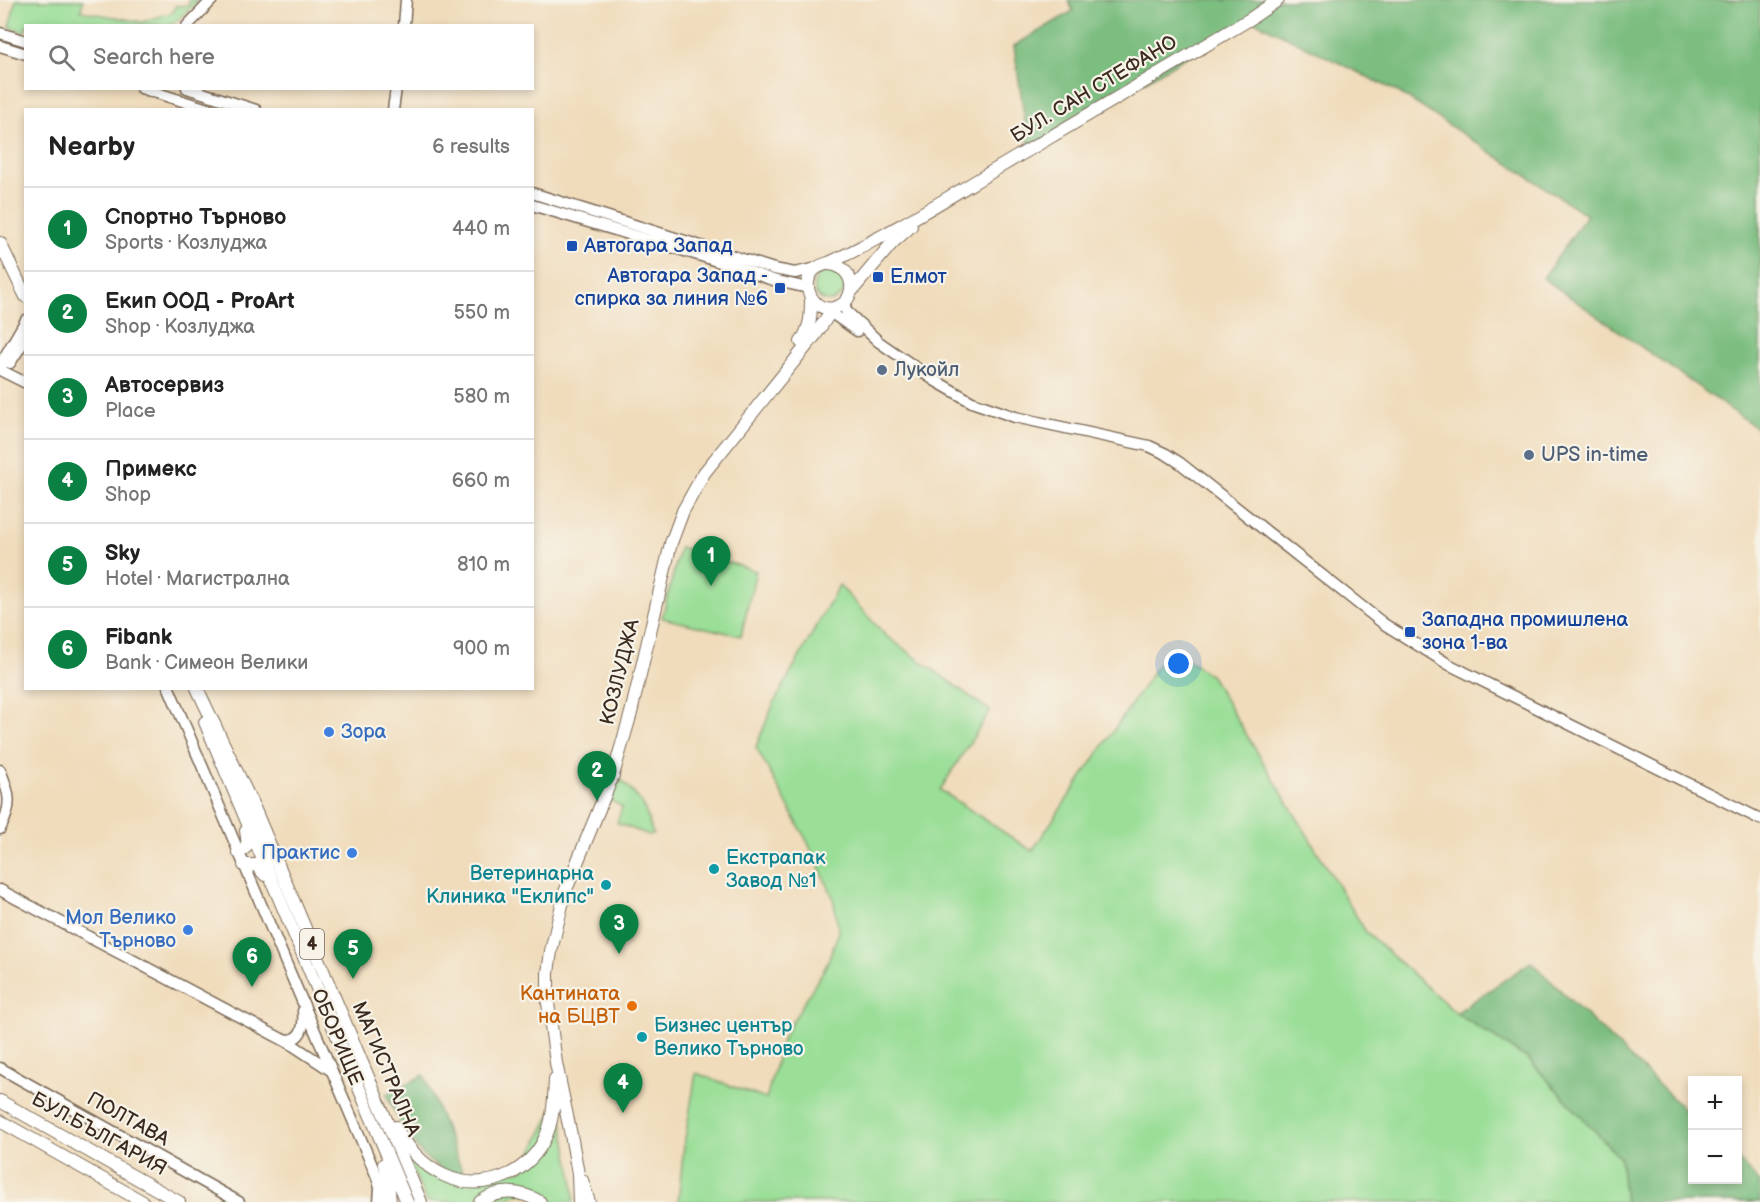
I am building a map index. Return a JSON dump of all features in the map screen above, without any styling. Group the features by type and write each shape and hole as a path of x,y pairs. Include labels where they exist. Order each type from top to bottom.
{"main road":[{"name":"БУЛ. САН СТЕФАНО","path":"821,266 930,210 1250,19 1278,0"},
{"name":"БУЛ. САН СТЕФАНО","path":"848,297 893,242 930,210"},
{"path":"0,243 24,293"},
{"path":"837,265 847,272 851,283 848,297 821,302 810,275 821,266 837,265"},
{"name":"КОЗЛУДЖА","path":"774,383 807,332 811,318 821,302"},
{"name":"КОЗЛУДЖА","path":"556,1063 547,989 554,931 573,868 613,775 631,713 671,543 689,497 704,473 774,383 816,334 821,302"},
{"name":"4","path":"191,690 274,889 353,1056 407,1202"},
{"name":"МАГИСТРАЛНА","path":"198,690 255,810 353,1056 421,1202"},
{"path":"234,789 248,841 246,848 238,852"},
{"path":"244,865 252,864 259,867 274,889"},
{"path":"353,1056 416,1155 425,1164 443,1175 457,1180 477,1182 512,1173 525,1164 545,1140 552,1117 556,1063"},
{"path":"353,1056 388,1178 390,1202"},
{"path":"556,1063 578,1174 579,1202"},
{"name":"БУЛ.БЪЛГАРИЯ","path":"0,1101 179,1202"},
{"name":"БУЛ.БЪЛГАРИЯ","path":"0,1121 143,1202"},
{"path":"578,1174 585,1186 589,1202"},
{"path":"480,1202 490,1196 506,1192 522,1194 540,1202"}],"street":[{"path":"189,24 212,0"},
{"path":"404,24 406,0"},
{"path":"0,33 24,40"},
{"path":"0,46 24,53"},
{"path":"147,90 205,108"},
{"path":"194,90 250,108"},
{"path":"393,108 396,90"},
{"path":"534,194 774,269 795,273 821,266"},
{"path":"534,206 773,280 821,302 861,333 879,342 934,380 972,402 1015,417 1149,446 1166,454 1241,510 1384,624 1439,658 1760,819"},
{"path":"848,297 846,311 879,342"},
{"path":"1,372 2,363 24,324"},
{"path":"1,372 8,367 24,341"},
{"path":"1,372 24,382"},
{"name":"ОБОРИЩЕ","path":"170,690 377,1177 380,1188 379,1202"},
{"path":"0,771 8,791 9,803 0,829"},
{"path":"0,890 281,1038 332,1072"},
{"path":"281,1038 295,1039 302,1031 304,1023 302,1002"},
{"name":"ПОЛТАВА","path":"0,1068 239,1202"}],"green space":[{"path":"16,0 83,0 81,11 142,22 174,12 175,6 189,5 189,0 199,0 173,24 24,24 24,32 9,27"},
{"path":"1068,0 1760,0 1760,430 1543,278 1587,215 1400,93 1250,19 1029,150 1014,46 1073,11"},
{"path":"829,271 840,275 844,286 840,297 829,301 818,297 814,286 818,275"},
{"path":"680,547 756,571 741,636 662,618"},
{"path":"839,585 885,635 990,711 940,790 1032,851 1170,647 1211,676 1366,932 1456,1013 1528,1059 1620,1158 1625,1202 678,1202 684,1145 696,1073 766,1099 783,1037 826,966 839,932 833,897 808,843 756,747 773,705"},
{"path":"617,775 643,804 653,834 649,835 617,823 622,807 607,798"},
{"path":"1531,962 1688,1113 1688,1184 1742,1184 1742,1164 1760,1182 1760,1202 1625,1202 1620,1158 1528,1059 1456,1013"},
{"path":"424,1075 464,1175 436,1166 425,1157 406,1133 386,1094"},
{"path":"558,1099 573,1180 574,1202 545,1202 531,1193 474,1202 427,1202 402,1146 448,1181 523,1170"}],"place":[{"name":"Автогара Запад","path":"572,246"},
{"name":"Елмот","path":"878,277"},
{"name":"Автогара Запад - спирка за линия №6","path":"780,288"},
{"name":"Лукойл","path":"882,370"},
{"name":"UPS in-time","path":"1529,455"},
{"name":"Спортно Търново","path":"711,586"},
{"name":"Западна промишлена зона 1-ва","path":"1410,632"},
{"name":"Зора","path":"329,732"},
{"name":"Екип ООД - ProArt","path":"597,801"},
{"name":"Практис","path":"352,853"},
{"name":"Екстрапак Завод №1","path":"714,869"},
{"name":"Ветеринарна Клиника \"Еклипс\"","path":"606,885"},
{"name":"Мол Велико Търново","path":"188,930"},
{"name":"Автосервиз","path":"619,954"},
{"name":"Sky","path":"353,979"},
{"name":"Fibank","path":"252,987"},
{"name":"Кантината на БЦВТ","path":"632,1006"},
{"name":"Бизнес център Велико Търново","path":"642,1037"},
{"name":"Примекс","path":"623,1113"}]}
